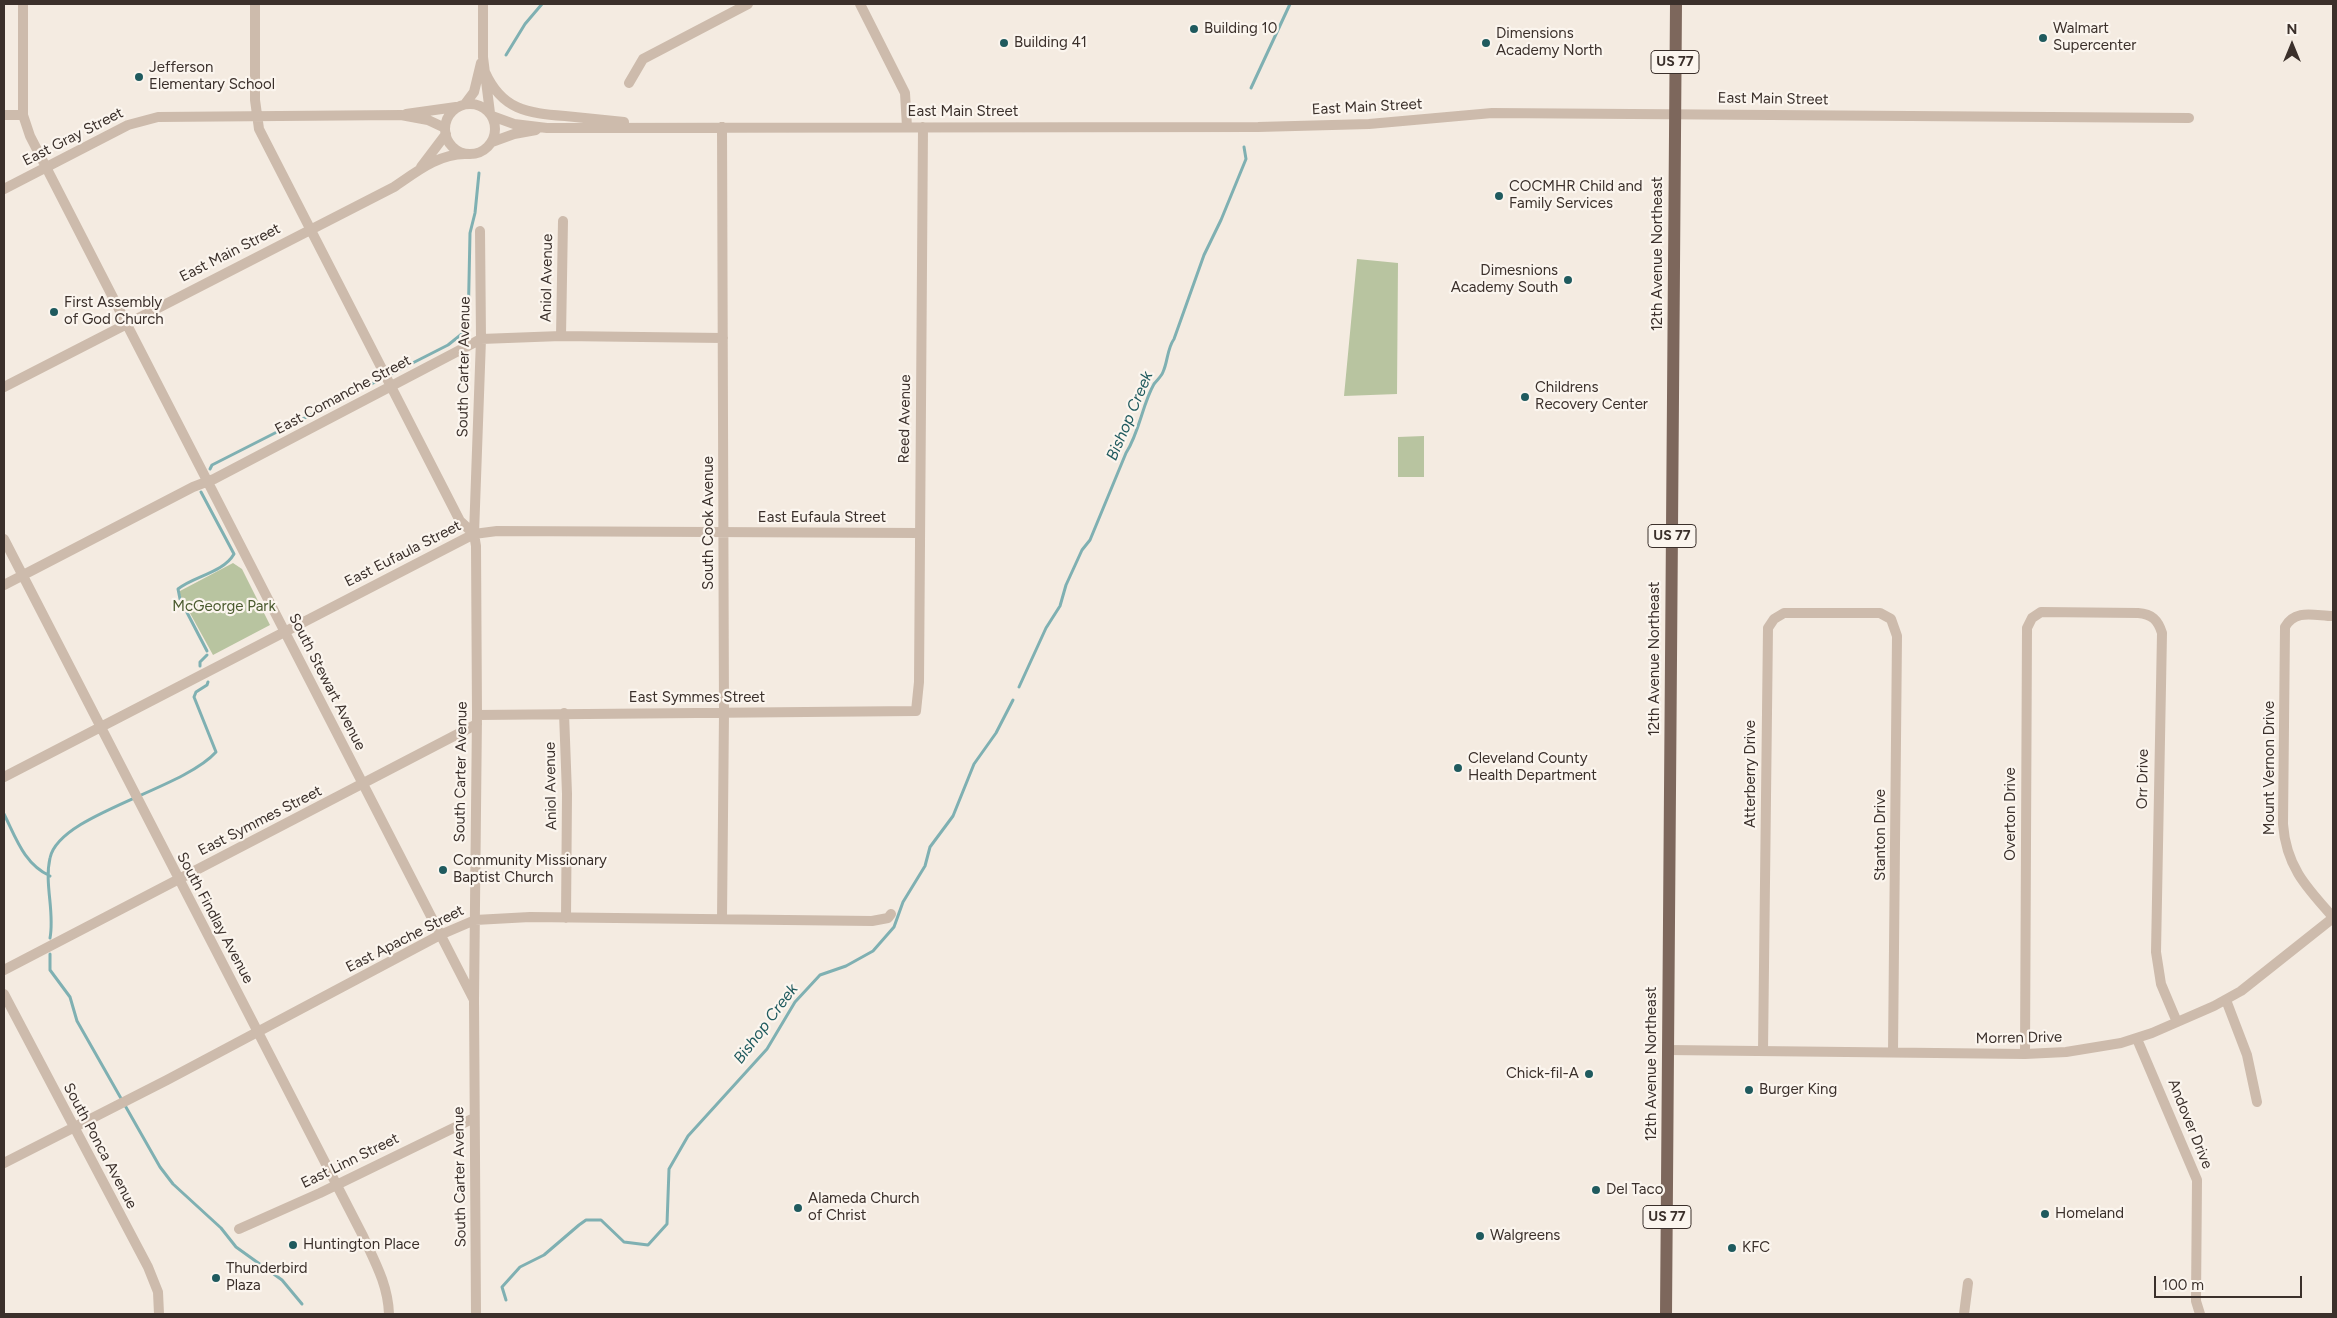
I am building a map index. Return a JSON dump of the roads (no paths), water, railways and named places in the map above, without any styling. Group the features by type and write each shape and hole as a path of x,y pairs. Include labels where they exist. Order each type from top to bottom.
{"main road":[{"name":"12th Avenue Northeast","path":"1666,1314 1676,4"}],"street":[{"name":"South Stewart Avenue","path":"23,4 23,115 25,125 125,324 474,1000"},
{"path":"255,4 256,115 259,129 460,521 474,534"},
{"path":"401,115 428,120 445,131 450,143 457,150 467,154 482,151 492,142 495,125 491,114 483,57 483,4"},
{"path":"629,83 643,59 748,4"},
{"path":"860,4 905,93 906,127"},
{"path":"445,131 450,114 461,106 474,92 483,57"},
{"path":"485,72 500,95 519,109 528,112 672,127"},
{"path":"401,115 461,106 482,107 491,114"},
{"name":"East Main Street","path":"491,114 514,124 547,128 1258,127 1369,124 1492,113 2189,118"},
{"path":"4,115 23,115"},
{"name":"East Gray Street","path":"4,189 128,125 158,116 401,115"},
{"name":"South Cook Avenue","path":"722,127 724,532 722,919"},
{"name":"Reed Avenue","path":"916,711 919,682 923,127"},
{"name":"East Main Street","path":"492,142 514,134 547,128"},
{"name":"East Main Street","path":"416,172 445,131"},
{"name":"East Main Street","path":"4,387 394,187 440,158 455,153 467,154"},
{"name":"Aniol Avenue","path":"561,336 563,221"},
{"name":"South Carter Avenue","path":"476,1314 474,1000 477,720 476,546 474,534 481,339 480,231"},
{"name":"East Comanche Street","path":"4,585 207,481 390,384 481,339 561,336 723,338"},
{"name":"East Eufaula Street","path":"4,778 474,534 497,532 919,533"},
{"name":"South Findlay Avenue","path":"4,539 132,792 381,1273 389,1298 389,1314"},
{"name":"Atterberry Drive","path":"1763,1051 1768,628 1778,616 1793,612 1875,613 1891,619"},
{"name":"Overton Drive","path":"2025,1054 2027,628 2032,618 2041,612 2072,614"},
{"name":"Orr Drive","path":"2072,614 2146,614 2152,616 2160,626 2162,633 2156,952 2161,984 2177,1022"},
{"name":"Mount Vernon Drive","path":"2333,616 2298,615 2288,622 2285,632 2284,839 2289,858 2298,874 2333,917"},
{"name":"Stanton Drive","path":"1891,619 1896,628 1897,636 1893,1052"},
{"name":"East Symmes Street","path":"4,970 363,784 477,720 564,713 916,711"},
{"name":"Aniol Avenue","path":"564,713 567,794 566,918"},
{"name":"East Apache Street","path":"4,1163 440,935 475,920 522,917 872,921 888,918 891,914"},
{"name":"Morren Drive","path":"1668,1050 2025,1054 2088,1050 2137,1039 2226,1000 2268,970 2333,917"},
{"name":"South Ponca Avenue","path":"4,994 148,1267 158,1292 159,1314"},
{"path":"2226,1000 2247,1055 2257,1102"},
{"name":"Andover Drive","path":"2137,1039 2197,1180 2196,1301 2200,1314"},
{"name":"East Linn Street","path":"239,1229 336,1185 474,1118"},
{"path":"1964,1314 1968,1283"}],"waterway":[{"path":"506,55 525,24 542,4"},
{"name":"Bishop Creek","path":"1251,88 1290,4"},
{"name":"Bishop Creek","path":"1019,687 1046,628 1060,606 1066,585 1082,550 1090,540 1126,453 1135,436 1150,392 1163,372 1170,347 1204,255 1221,220 1246,159 1244,147"},
{"path":"210,469 212,465 448,345 468,329 470,233 475,213 479,173"},
{"path":"201,492 234,554 223,566 178,589 180,599 207,651"},
{"path":"200,666 200,662 207,655"},
{"path":"50,938 51,918 48,868 50,858 58,842 75,828 98,815 177,778 199,766 216,752 194,697 196,692 207,685 208,682"},
{"name":"Bishop Creek","path":"506,1300 502,1287 520,1267 544,1255 586,1220 601,1220 624,1242 648,1245 667,1224 669,1169 688,1136 767,1049 795,1002 820,975 846,966 873,951 894,927 903,902 925,866 930,847 953,816 974,764 996,733 1013,700"},
{"path":"4,814 27,857 41,871 50,876"},
{"path":"50,954 50,970 70,997 77,1021 160,1167 173,1184 221,1228 236,1247 282,1280 302,1304"}],"place":[{"name":"Building 10","path":"1194,29"},
{"name":"Walmart Supercenter","path":"2043,38"},
{"name":"Building 41","path":"1004,43"},
{"name":"Dimensions Academy North","path":"1486,43"},
{"name":"Jefferson Elementary School","path":"139,77"},
{"name":"COCMHR Child and Family Services","path":"1499,196"},
{"name":"Dimesnions Academy South","path":"1568,280"},
{"name":"First Assembly of God Church","path":"54,312"},
{"name":"Childrens Recovery Center","path":"1525,397"},
{"name":"Cleveland County Health Department","path":"1458,768"},
{"name":"Community Missionary Baptist Church","path":"443,870"},
{"name":"Chick-fil-A","path":"1589,1074"},
{"name":"Burger King","path":"1749,1090"},
{"name":"Del Taco","path":"1596,1190"},
{"name":"Alameda Church of Christ","path":"798,1208"},
{"name":"Homeland","path":"2045,1214"},
{"name":"Walgreens","path":"1480,1236"},
{"name":"Huntington Place","path":"293,1245"},
{"name":"KFC","path":"1732,1248"},
{"name":"Thunderbird Plaza","path":"216,1278"}],"park label":[{"name":"McGeorge Park","path":"224,607"}]}
